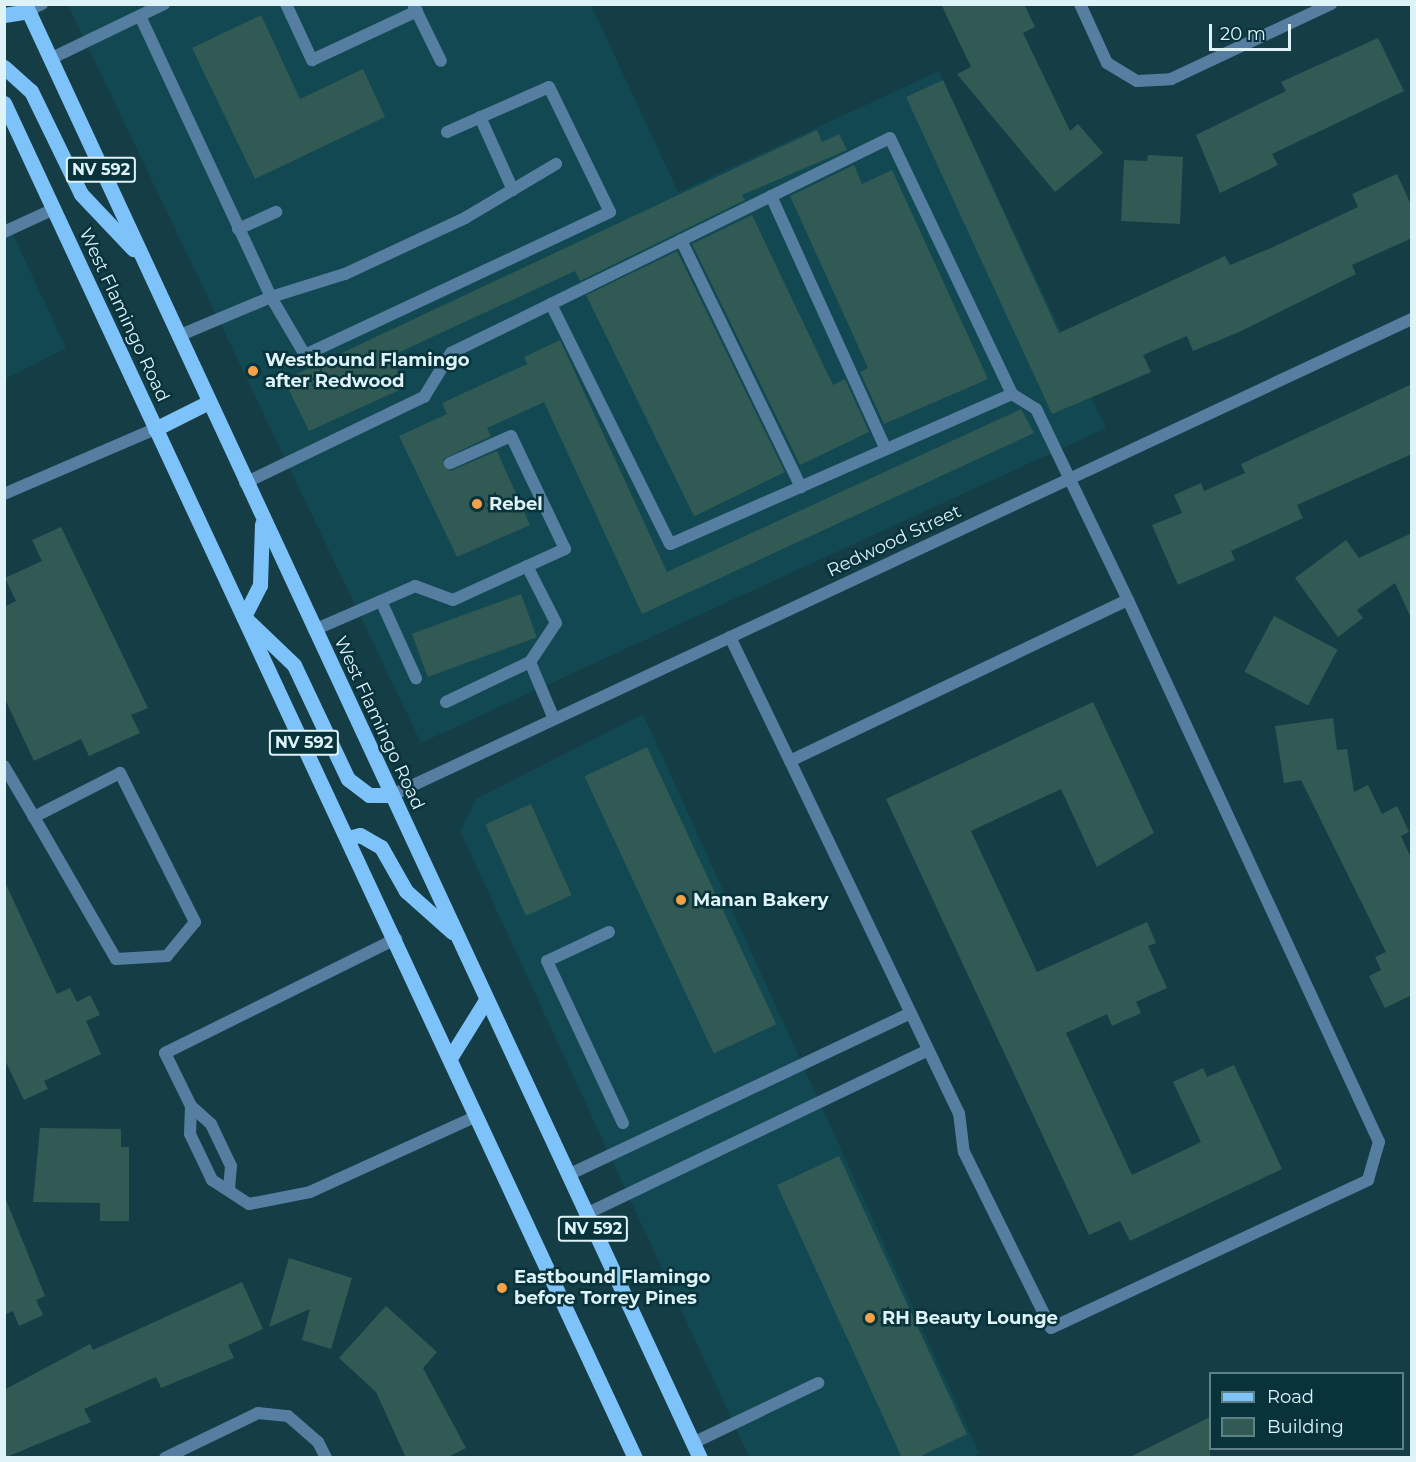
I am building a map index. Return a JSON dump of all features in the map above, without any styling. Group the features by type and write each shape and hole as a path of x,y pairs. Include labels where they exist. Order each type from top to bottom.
{"main road":[{"path":"4,15 32,7"},
{"name":"West Flamingo Road","path":"32,7 50,59 245,483 700,1458"},
{"path":"4,67 31,91 81,194 142,258"},
{"name":"West Flamingo Road","path":"4,103 396,939 635,1458"},
{"path":"155,429 209,402"},
{"path":"262,518 260,585 244,617 294,665 348,779 369,795 392,795"},
{"path":"348,838 360,835 381,847 406,891 457,936"},
{"path":"450,1058 486,1000"}],"street":[{"path":"50,59 164,4"},
{"path":"286,4 312,60 415,8 441,61"},
{"path":"1080,4 1107,63 1137,81 1171,79 1331,4"},
{"path":"140,16 271,297 305,355 610,212 549,87 447,132"},
{"path":"480,117 513,190"},
{"path":"245,483 424,398 451,353 890,138 1012,394 1036,409 1128,600 1379,1142 1368,1180 1051,1328 964,1152 959,1113 730,637"},
{"path":"178,336 271,297 345,274 513,190 556,164"},
{"path":"771,196 886,449"},
{"path":"4,232 54,209"},
{"path":"238,229 276,212"},
{"path":"681,240 801,487"},
{"path":"551,304 670,544 1012,394"},
{"name":"Redwood Street","path":"392,795 1412,320"},
{"path":"4,494 155,429"},
{"path":"314,630 415,586 453,600 565,549 511,436 450,463"},
{"path":"446,702 530,662 556,623 527,566"},
{"path":"381,600 416,678"},
{"path":"790,762 1128,600"},
{"path":"530,662 554,719"},
{"path":"4,766 116,959 167,956 195,922 120,773 34,817"},
{"path":"609,932 547,961 623,1123"},
{"path":"229,1189 231,1166 211,1124 191,1106 165,1053 396,939"},
{"path":"568,1175 910,1013"},
{"path":"586,1214 928,1050"},
{"path":"191,1106 190,1134 212,1180 249,1204 284,1200 477,1116"},
{"path":"693,1443 818,1383"},
{"path":"165,1458 258,1413 288,1416 318,1442 326,1458"}],"shaded area":[{"path":"68,5 591,5 678,192 939,71 1106,428 421,743"},
{"path":"4,215 66,348 5,379 4,379"},
{"path":"643,714 979,1453 969,1458 749,1457 460,831 476,799"}],"building":[{"path":"941,4 1024,4 1035,27 1023,33 1070,131 1078,124 1103,153 1055,192 957,74 971,67"},
{"path":"261,15 300,99 363,69 385,117 255,179 192,48"},
{"path":"1378,38 1404,91 1272,154 1278,165 1220,193 1196,135 1286,91 1281,82"},
{"path":"943,80 1059,333 1225,256 1230,265 1271,248 1358,207 1352,194 1397,174 1412,207 1412,238 1352,265 1356,274 1239,332 1193,351 1187,336 1143,355 1151,372 1052,414 906,97"},
{"path":"817,130 822,142 839,134 847,150 742,195 745,200 580,281 575,271 391,356 406,387 309,431 284,380"},
{"path":"1148,155 1183,157 1180,224 1121,221 1124,160 1147,161"},
{"path":"854,165 862,184 892,170 988,379 884,424 860,372 868,368 790,196"},
{"path":"752,215 833,385 845,379 869,432 800,465 692,244"},
{"path":"677,251 785,472 694,516 586,295"},
{"path":"560,340 667,572 1021,409 1034,433 642,614 544,402 487,428 491,436 443,459 450,471 497,451 530,525 457,557 399,436 447,414 442,403 527,364 524,357"},
{"path":"1412,384 1412,454 1297,505 1303,518 1231,551 1235,560 1178,585 1152,525 1182,513 1174,495 1201,483 1204,491 1245,473 1241,464"},
{"path":"61,527 148,708 131,715 140,733 89,756 81,739 34,761 4,697 4,607 16,601 5,578 42,561 32,540"},
{"path":"1412,533 1412,620 1395,583 1357,610 1363,618 1338,637 1295,578 1346,540 1359,558"},
{"path":"521,594 537,637 428,677 412,634"},
{"path":"1274,616 1338,650 1308,705 1244,672"},
{"path":"1093,702 1154,833 1097,867 1061,789 971,831 1037,972 1147,922 1156,943 1148,946 1167,988 1136,1002 1141,1013 1112,1026 1107,1014 1066,1033 1132,1175 1201,1142 1173,1082 1203,1068 1207,1077 1234,1065 1282,1169 1130,1241 1120,1221 1089,1235 886,799"},
{"path":"1333,718 1337,750 1347,749 1354,792 1368,785 1382,814 1397,806 1409,832 1401,836 1412,860 1412,995 1385,1008 1369,976 1381,970 1375,957 1386,952 1301,780 1284,783 1275,726"},
{"name":"Manan Bakery","path":"647,747 776,1024 714,1053 584,776"},
{"path":"531,804 572,895 526,916 485,824"},
{"path":"4,880 57,994 70,988 77,1002 90,995 100,1015 86,1021 101,1054 44,1081 48,1089 24,1100 4,1058"},
{"path":"40,1128 121,1129 121,1147 129,1147 129,1221 100,1221 100,1203 33,1202"},
{"path":"839,1156 967,1434 917,1458 902,1458 777,1185"},
{"path":"4,1195 45,1296 36,1300 43,1315 19,1326 13,1311 4,1315"},
{"path":"289,1258 352,1278 331,1349 302,1340 310,1309 269,1327"},
{"path":"242,1282 263,1329 228,1345 234,1358 161,1388 156,1377 84,1409 91,1422 4,1458 4,1390 90,1344 93,1350"},
{"path":"386,1306 437,1352 423,1368 466,1448 446,1458 406,1458 376,1392 339,1358"},
{"path":"1209,1418 1210,1458 1128,1458"}],"place":[{"name":"Westbound Flamingo after Redwood","path":"253,371"},
{"name":"Rebel","path":"477,504"},
{"name":"Manan Bakery","path":"681,900"},
{"name":"Eastbound Flamingo before Torrey Pines","path":"502,1288"},
{"name":"RH Beauty Lounge","path":"870,1318"}]}
